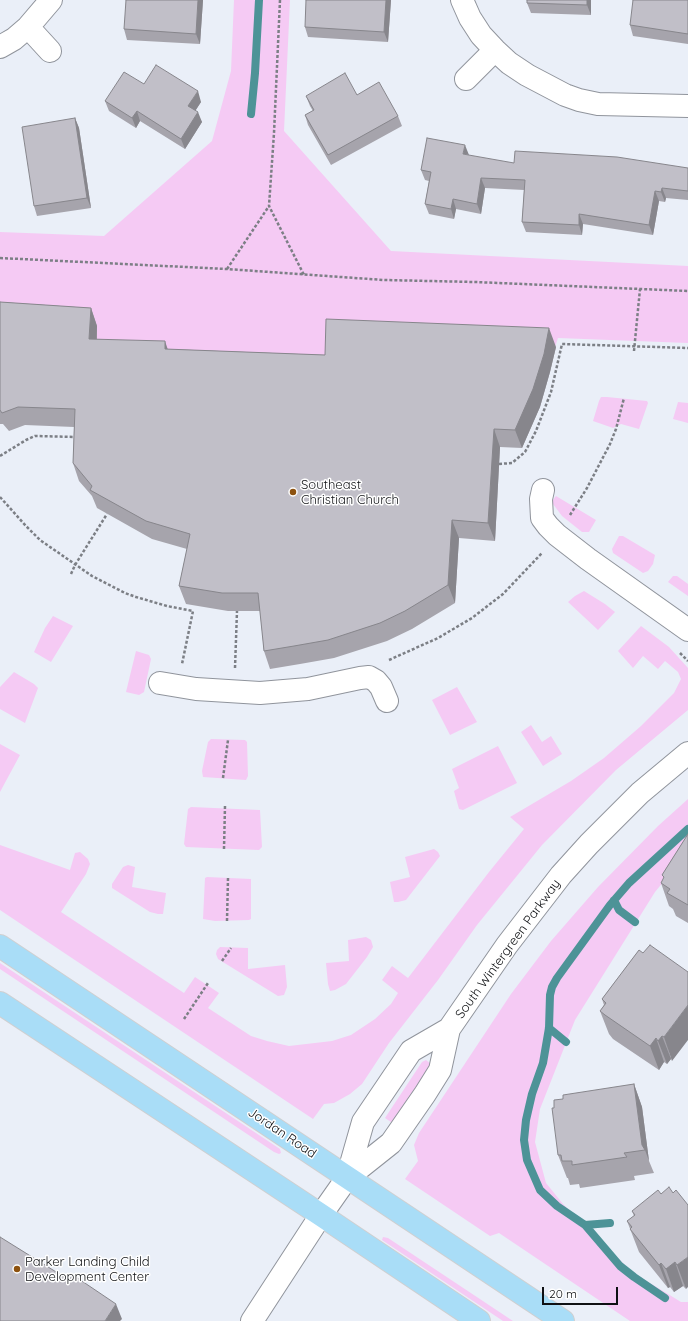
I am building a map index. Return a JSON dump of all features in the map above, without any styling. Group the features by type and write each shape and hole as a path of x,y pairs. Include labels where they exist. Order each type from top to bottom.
{"main road":[{"name":"Jordan Road","path":"0,946 563,1321"},
{"path":"0,1003 479,1321"}],"street":[{"path":"0,47 14,39 28,27 51,0"},
{"path":"462,0 470,18 481,36 510,63 546,86 579,100 598,104 688,106"},
{"path":"28,27 50,51"},
{"path":"466,79 495,50"},
{"path":"543,490 540,499 542,518 557,535 588,559 688,630"},
{"path":"160,683 196,689 260,693 308,689 369,677 376,681 381,687 387,701"},
{"name":"South Wintergreen Parkway","path":"252,1321 347,1178 391,1143 440,1070 449,1029 507,945 561,875 589,844 631,802 688,753"},
{"name":"South Wintergreen Parkway","path":"347,1178 363,1122 411,1051 449,1029"}],"path":[{"path":"227,269 269,206 275,125 280,0"},
{"path":"269,206 304,275"},
{"path":"0,258 227,269 384,280 640,288 688,291"},
{"path":"634,351 640,288"},
{"path":"499,464 512,463 525,452 541,419 551,392 562,344 688,348"},
{"path":"568,519 590,483 610,444 616,429 624,398"},
{"path":"0,456 35,436 80,437"},
{"path":"0,497 40,540 92,576 125,593 167,606 193,611 181,672"},
{"path":"71,574 75,565 107,514"},
{"path":"385,662 427,643 472,618 503,594 542,553 547,557"},
{"path":"234,673 237,611"},
{"path":"223,778 228,740"},
{"path":"224,849 225,806"},
{"path":"227,921 228,878"},
{"path":"222,961 231,948"},
{"path":"184,1019 208,983"}],"shaded area":[{"path":"234,0 290,0 284,131 391,251 688,266 688,343 558,338 555,347 332,373 172,367 0,320 0,232 104,236 212,141 231,71"},
{"path":"601,397 647,401 648,403 639,429 621,424 613,428 593,421"},
{"path":"678,402 688,403 688,423 673,419"},
{"path":"556,496 596,520 589,532 582,532 562,516 553,504 553,500"},
{"path":"619,536 623,536 655,555 653,564 648,571 643,573 613,553 612,549"},
{"path":"673,576 677,576 688,584 688,596 668,582"},
{"path":"584,591 615,612 598,630 568,602"},
{"path":"53,616 73,626 51,662 34,652 45,628"},
{"path":"641,626 669,647 688,668 688,710 616,770 542,845 477,925 438,980 389,1043 362,1084 350,1094 334,1103 324,1104 313,1119 0,910 0,845 70,870 75,853 80,852 88,859 90,864 86,874 61,912 184,993 195,977 219,993 208,1008 251,1036 289,1046 332,1041 351,1035 375,1019 391,1004 398,993 382,980 392,966 408,978 489,872 524,829 510,817 571,781 604,758 641,726 674,693 681,679 678,672 665,661 658,669 643,656 633,668 618,651"},
{"path":"136,651 149,655 151,659 144,692 139,695 126,692"},
{"path":"14,672 38,688 25,723 0,709 0,687"},
{"path":"457,687 477,722 450,735 432,700"},
{"path":"531,725 542,742 551,736 562,754 543,766 521,732"},
{"path":"211,739 245,740 247,742 248,776 246,780 203,777 202,771 208,742"},
{"path":"0,744 20,755 0,792"},
{"path":"498,746 517,783 463,810 459,809 454,791 459,788 452,769"},
{"path":"688,799 688,852 655,892 575,1020 540,1109 535,1142 546,1183 563,1204 632,1272 681,1302 688,1302 688,1321 630,1321 499,1233 490,1236 405,1179 418,1161 414,1145 419,1133 511,994 551,941 598,887 658,826"},
{"path":"191,807 260,810 262,847 259,850 186,847 184,844 188,809"},
{"path":"434,849 440,856 406,900 394,902 390,882 410,877 405,857"},
{"path":"128,865 135,867 132,887 166,893 163,914 150,912 112,888 112,884 123,867"},
{"path":"205,878 251,879 251,919 215,921 203,919"},
{"path":"366,937 371,940 373,947 367,957 346,984 330,991 326,963 349,961 348,940"},
{"path":"220,947 248,948 248,969 285,965 287,987 284,995 278,996 218,959 216,954"},
{"path":"0,963 280,1149 281,1153 279,1154 274,1152 0,969"},
{"path":"426,1060 431,1064 394,1124 385,1118 422,1062"},
{"path":"383,1237 388,1238 513,1321 503,1321 382,1240"}],"building":[{"path":"126,0 198,0 196,34 124,29"},
{"path":"306,0 386,0 384,32 305,27"},
{"path":"527,0 587,0 587,5 527,3"},
{"path":"633,0 688,0 688,34 630,25"},
{"path":"156,65 198,91 188,106 198,112 181,139 137,111 132,118 105,101 124,72 144,84"},
{"path":"345,73 357,95 379,82 398,116 328,155 305,115 314,110 306,96"},
{"path":"75,118 87,198 34,206 22,127"},
{"path":"427,138 465,145 463,154 514,163 515,151 617,157 688,168 688,191 662,188 661,192 655,191 649,225 579,214 579,225 522,222 525,180 481,178 477,204 453,199 451,209 425,204 431,172 421,170"},
{"name":"Southeast Christian Church","path":"0,302 91,308 89,339 165,341 165,349 325,355 326,319 549,328 544,354 533,389 515,430 494,429 488,523 452,520 448,585 405,611 380,623 328,640 264,651 258,593 222,593 179,586 190,534 146,521 90,490 92,486 73,463 75,409 18,407 2,413 0,410"},
{"path":"688,834 688,905 667,893 670,889 661,883 664,877 662,875"},
{"path":"650,945 688,972 688,1005 664,1037 662,1036 658,1041 656,1038 650,1046 600,1011 606,1003 602,999 639,950 643,953"},
{"path":"634,1084 642,1145 645,1150 624,1153 627,1157 572,1165 572,1161 562,1161 561,1155 558,1155 552,1108 554,1108 554,1100 563,1099 563,1095"},
{"path":"669,1187 673,1193 676,1190 688,1205 688,1257 677,1265 675,1262 666,1269 661,1263 659,1265 630,1229 632,1227 627,1221 635,1215 632,1211 658,1190 661,1194"},
{"name":"Parker Landing Child Development Center","path":"0,1237 69,1280 73,1275 116,1304 105,1321 0,1321"}],"waterway":[{"path":"251,114 259,0"},
{"path":"610,1223 585,1225 557,1206 540,1190 527,1160 524,1140 526,1120 532,1094 543,1063 549,1028 550,995 557,978 610,905 629,883 688,829"},
{"path":"614,900 619,910 635,922"},
{"path":"549,1028 566,1042"},
{"path":"585,1225 620,1266 665,1298"}],"place":[{"name":"Southeast Christian Church","path":"293,492"},
{"name":"Parker Landing Child Development Center","path":"17,1269"}]}
